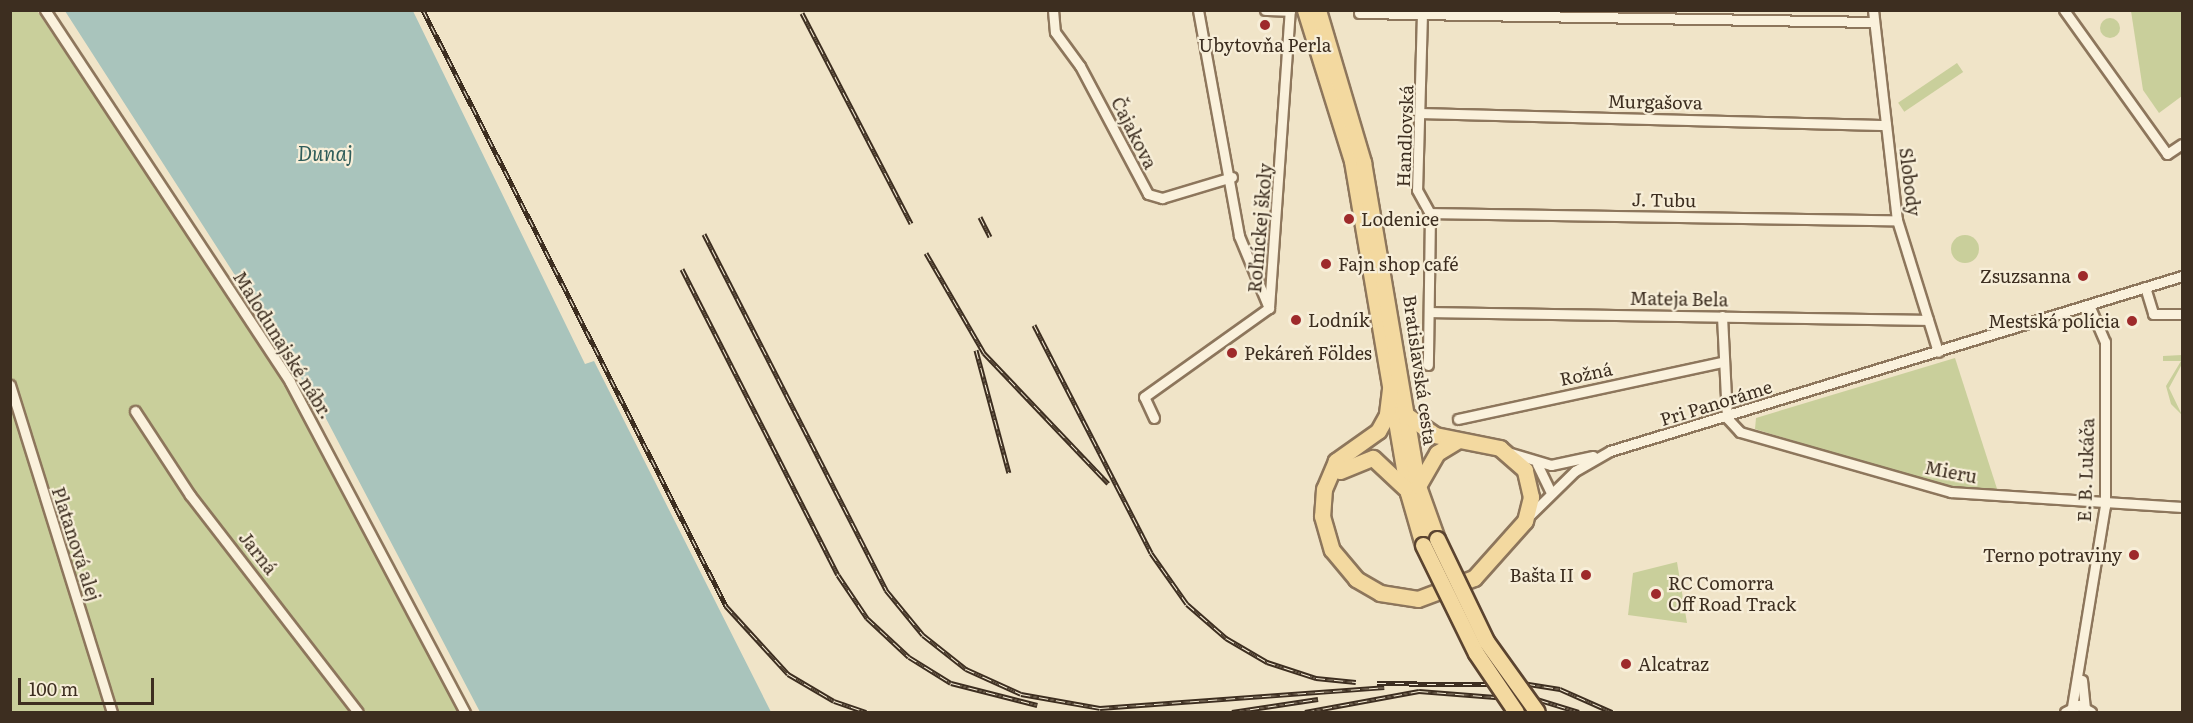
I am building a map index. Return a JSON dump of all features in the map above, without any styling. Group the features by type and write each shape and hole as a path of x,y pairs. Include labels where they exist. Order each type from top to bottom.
{"main road":[{"name":"Bratislavská cesta","path":"1305,10 1352,160 1390,389 1413,489 1430,542 1476,653 1516,712"},
{"name":"Bratislavská cesta","path":"1318,10 1363,162 1406,414 1413,489"},
{"path":"1390,389 1387,415 1378,430 1336,461 1328,481 1322,507 1332,550 1364,585 1397,598 1426,598 1464,584 1525,521 1529,480 1500,448 1435,435 1406,414"},
{"path":"1328,481 1355,461 1373,458 1413,489 1437,453 1457,441"},
{"name":"Bratislavská cesta","path":"1430,542 1486,641 1537,712"}],"street":[{"name":"Malodunajské nábr.","path":"45,10 290,382 465,712"},
{"name":"Čajakova","path":"1053,10 1055,32 1080,66 1149,194 1162,198 1232,177"},
{"path":"1198,10 1232,177 1239,236 1269,308"},
{"path":"1265,10 1291,11"},
{"name":"Slobody","path":"1873,10 1897,220 1938,352"},
{"path":"2064,10 2167,154 2182,144"},
{"name":"Roľníckej školy","path":"1154,418 1144,397 1269,308 1282,172 1291,11"},
{"path":"1359,13 1601,13 1874,22"},
{"name":"Handlovská","path":"1422,13 1423,113 1417,190 1430,213 1428,365"},
{"name":"Murgašova","path":"1423,113 1886,125"},
{"name":"J. Tubu","path":"1430,213 1897,220"},
{"name":"Pri Panoráme","path":"1525,521 1551,493 1610,451 1727,418 2182,276"},
{"path":"2145,287 2153,314 2182,314"},
{"name":"E. B. Lukáča","path":"2067,711 2081,675 2104,506 2105,342 2089,305"},
{"name":"Mateja Bela","path":"1430,312 1928,320"},
{"path":"1722,316 1722,362 1727,418"},
{"name":"Rožná","path":"1458,419 1722,362"},
{"name":"Platanová alej","path":"10,385 112,712"},
{"name":"Jarná","path":"135,411 190,495 358,712"},
{"name":"Mieru","path":"1727,418 1740,432 1951,492 2104,506 2182,507"},
{"path":"1500,448 1537,464 1610,451"},
{"path":"1537,464 1551,493"},
{"path":"1529,480 1551,493"},
{"name":"E. B. Lukáča","path":"2081,675 2088,710"},
{"path":"2067,711 2088,710"}],"green space":[{"path":"10,11 37,11 274,364 461,712 11,712"},
{"path":"2131,11 2182,11 2182,96 2159,113 2143,90"},
{"path":"2110,18 2117,21 2120,28 2117,35 2110,38 2103,35 2100,28 2103,21"},
{"path":"1957,63 1963,72 1904,112 1898,103"},
{"path":"1965,235 1975,239 1979,249 1975,259 1965,263 1955,259 1951,249 1955,239"},
{"path":"2182,355 2182,364 2169,388 2182,415 2171,404 2166,386 2181,361 2163,361 2163,356"},
{"path":"1955,358 1999,495 1941,486 1755,429 1756,418"},
{"name":"RC Comorra Off Road Track","path":"1677,562 1687,623 1628,615 1633,573"}],"water":[{"name":"Dunaj","path":"65,11 413,11 585,364 594,361 771,712 480,712 321,409"}],"railway":[{"path":"423,10 726,606 788,674 834,701 866,712"},
{"path":"802,13 911,223"},
{"path":"980,217 990,237"},
{"path":"704,234 886,590 923,635 966,669 1021,694 1100,708 1384,687"},
{"path":"926,253 984,353 1108,483"},
{"path":"682,269 838,575 867,618 909,657 951,683 1037,705"},
{"path":"1034,325 1151,553 1187,604 1226,638 1267,662 1316,678 1356,682"},
{"path":"976,350 1009,473"},
{"path":"1491,678 1560,689 1612,712"},
{"path":"1377,683 1417,683"},
{"path":"1409,684 1488,684 1579,712"},
{"path":"1305,712 1419,691 1521,699"},
{"path":"1232,712 1318,699"}],"place":[{"name":"Ubytovňa Perla","path":"1265,25"},
{"name":"Lodenice","path":"1349,219"},
{"name":"Fajn shop café","path":"1326,264"},
{"name":"Zsuzsanna","path":"2083,276"},
{"name":"Lodník","path":"1296,320"},
{"name":"Mestská polícia","path":"2132,321"},
{"name":"Pekáreň Földes","path":"1232,353"},
{"name":"Terno potraviny","path":"2134,555"},
{"name":"Bašta II","path":"1586,575"},
{"name":"RC Comorra Off Road Track","path":"1656,594"},
{"name":"Alcatraz","path":"1626,664"}]}
